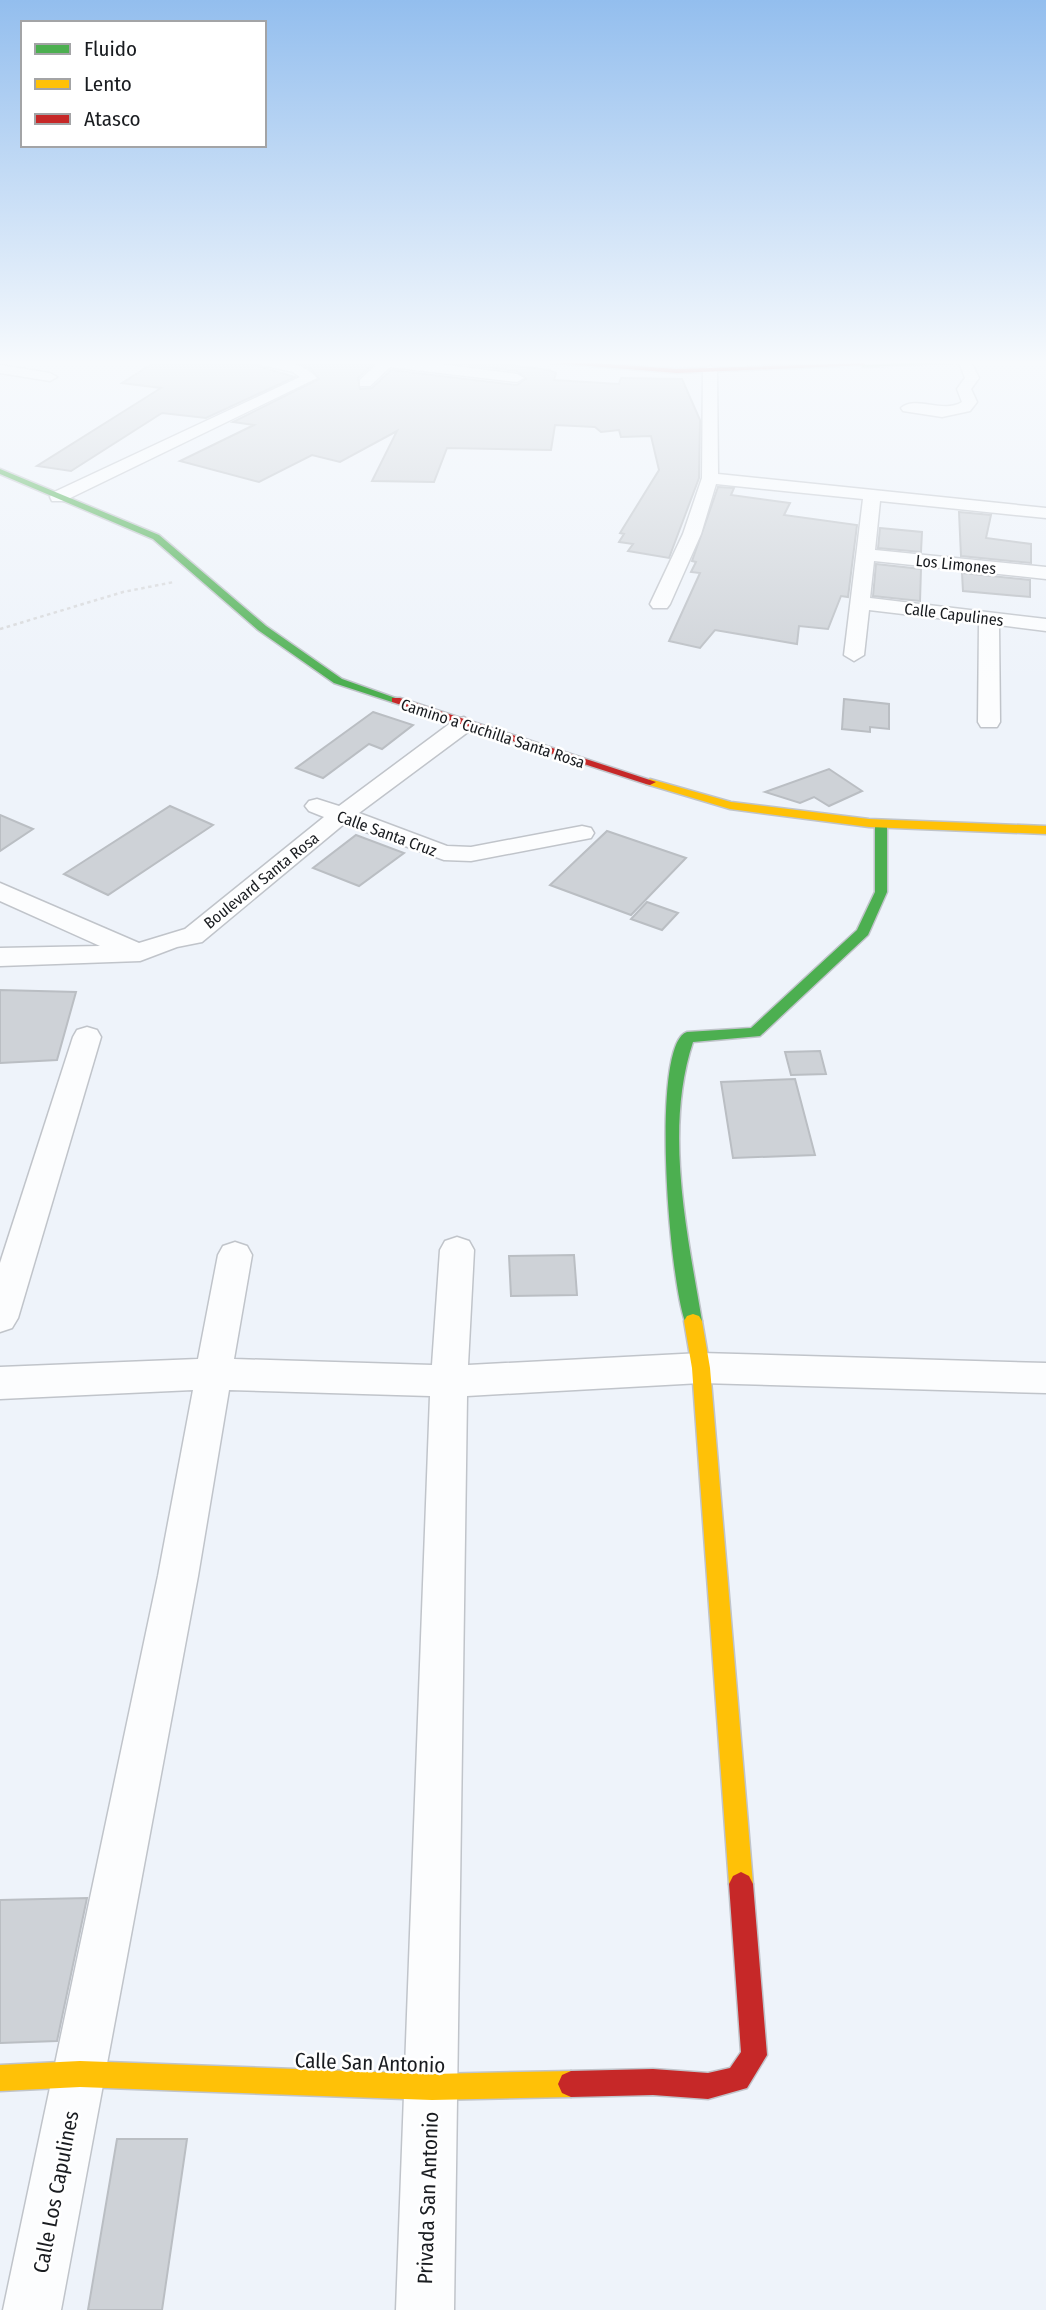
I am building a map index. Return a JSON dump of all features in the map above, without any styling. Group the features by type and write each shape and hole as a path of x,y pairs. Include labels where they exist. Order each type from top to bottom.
{"street":[{"path":"58,497 120,468"},
{"path":"660,604 692,534 710,478 710,468"},
{"name":"Camino a Cuchilla Santa Rosa","path":"0,471 156,537 205,576 262,628 338,681 602,769 730,805 881,824 1046,830"},
{"path":"710,478 1046,513"},
{"path":"854,655 862,603 872,495"},
{"name":"Los Limones","path":"866,555 1046,573"},
{"name":"Calle Capulines","path":"862,603 1046,625"},
{"path":"989,618 989,722"},
{"name":"Boulevard Santa Rosa","path":"140,953 170,940 192,936 439,715"},
{"name":"Boulevard Santa Rosa","path":"329,811 464,724"},
{"name":"Calle Santa Cruz","path":"329,811 444,853 471,854 582,832"},
{"path":"701,1368 673,1171 676,1058 687,1037 755,1032 863,932 881,892 881,824"},
{"path":"0,891 140,953"},
{"path":"0,918 24,902"},
{"path":"0,957 140,953"},
{"path":"0,1318 87,1037"},
{"name":"Privada San Antonio","path":"425,2310 449,1381 457,1250"},
{"name":"Calle Los Capulines","path":"32,2310 178,1576 234,1255"},
{"path":"0,1383 213,1374 449,1381 701,1368 1046,1378"},
{"name":"Calle San Antonio","path":"0,2078 80,2074 432,2087 653,2082 708,2086 738,2080 754,2055 701,1368"}],"path":[{"path":"0,629 124,592 205,576"}],"building":[{"path":"49,468 76,468 71,471"},
{"path":"206,468 287,468 259,482"},
{"path":"379,468 439,468 434,482 372,481"},
{"path":"658,468 699,468 699,478 669,558 628,551 633,544 619,542 624,534 620,533"},
{"path":"718,487 734,488 731,495 790,503 784,515 857,525 848,597 841,596 828,629 799,626 797,644 715,630 700,648 669,641 700,573 691,572 696,562 692,561"},
{"path":"959,512 991,515 986,538 1031,544 1031,563 961,556"},
{"path":"880,528 922,532 921,552 878,548"},
{"path":"876,564 921,569 920,601 873,596"},
{"path":"962,573 1030,580 1030,597 963,591"},
{"path":"844,699 889,704 889,729 870,727 870,732 842,729"},
{"path":"373,712 413,725 382,749 369,744 323,778 296,768"},
{"path":"829,769 862,791 829,806 814,797 800,803 765,792"},
{"path":"170,806 213,825 108,895 64,874"},
{"path":"0,815 33,829 0,851"},
{"path":"607,831 686,858 631,915 550,885"},
{"path":"356,835 404,853 359,886 313,868"},
{"path":"647,902 678,913 662,930 631,919"},
{"path":"0,990 76,992 57,1060 0,1063"},
{"path":"820,1051 826,1074 791,1075 785,1052"},
{"path":"795,1079 815,1155 733,1158 721,1082"},
{"path":"574,1255 577,1295 511,1296 509,1256"},
{"path":"87,1898 57,2041 0,2043 0,1900"},
{"path":"117,2139 187,2139 162,2310 88,2310"}],"traffic: fast":[{"path":"0,471 156,537 262,628 338,681 396,700"},
{"path":"693,1321 678,1217 672,1136 673,1098 678,1064 687,1037 755,1033 863,932 881,892 881,824"}],"traffic: slow":[{"path":"650,782 730,805 869,823 1046,830"},
{"path":"693,1321 701,1368 741,1884"},
{"path":"0,2078 80,2074 432,2087 571,2084"}],"traffic: jam":[{"path":"396,700 650,782"},
{"path":"571,2084 653,2082 708,2086 738,2079 754,2055 741,1884"}]}
